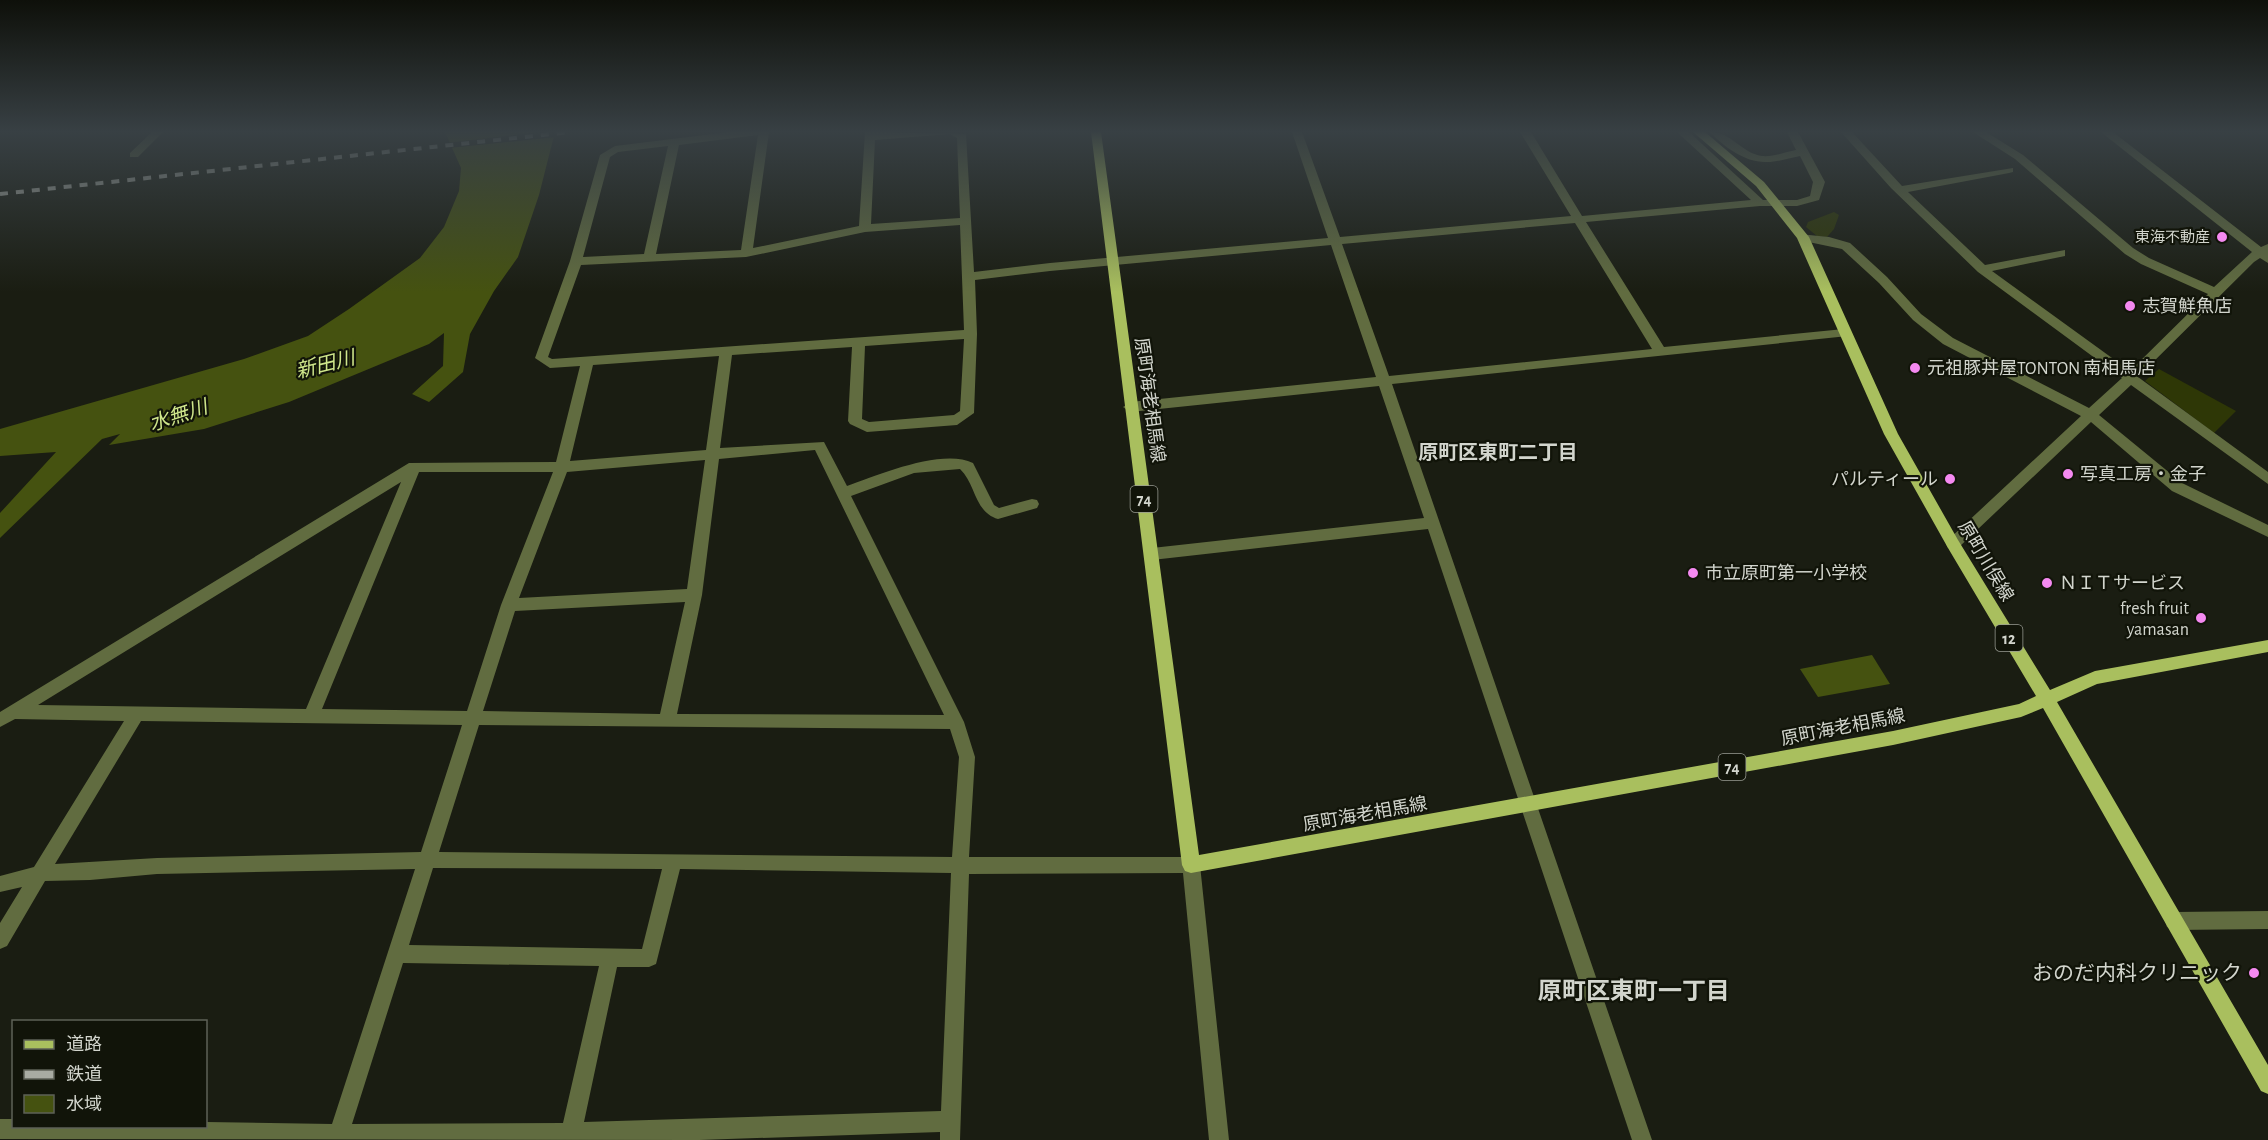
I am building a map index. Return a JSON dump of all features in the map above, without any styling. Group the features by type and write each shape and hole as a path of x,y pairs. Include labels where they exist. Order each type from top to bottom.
{"main road":[{"name":"原町海老相馬線","path":"1103,185 1191,865 1893,738 2021,710 2095,678 2268,646"},
{"name":"原町川俣線","path":"1755,185 1803,237 1891,434 2268,1084"}],"street":[{"path":"597,185 576,261 541,358 550,364 971,334"},
{"path":"649,257 665,185"},
{"path":"746,253 756,185"},
{"path":"865,228 867,185"},
{"path":"859,342 855,421 867,427 957,420 967,413 971,334 964,185"},
{"path":"1316,185 1385,381 1431,523 1529,804 1642,1140"},
{"path":"1556,185 1661,353"},
{"path":"1751,185 1766,197"},
{"path":"968,277 1112,261 1577,220 1766,197 1797,203 1815,198 1818,185"},
{"path":"1896,185 1982,270 2268,479"},
{"path":"1900,190 1926,185"},
{"path":"2052,185 2129,251 2145,261 2217,293"},
{"path":"2176,185 2266,253"},
{"path":"576,261 746,253 865,228 966,221"},
{"path":"1803,237 1846,246 1883,280 1928,327 1948,340 2091,415 2177,487 2268,531"},
{"path":"1953,544 2130,378 2250,259 2266,253"},
{"path":"1982,270 2061,254"},
{"path":"1130,407 1844,333"},
{"path":"667,721 694,595 726,352"},
{"path":"338,1137 509,605 562,467 588,361"},
{"path":"0,1129 133,1135 338,1137 477,1137 571,1133 749,1135 950,1131 960,865 967,757 956,722 819,445 562,467 414,467 6,716"},
{"path":"843,493 913,468 962,464 968,467 989,509 998,514 1032,504"},
{"path":"311,716 414,467"},
{"path":"1152,554 1431,523"},
{"path":"509,605 694,595"},
{"path":"6,716 137,713 667,721 956,722"},
{"path":"0,940 137,713"},
{"path":"0,884 42,873 90,872 157,866 428,860 1075,867 1191,865 1219,1140"},
{"path":"398,954 649,958 673,861"},
{"path":"2174,921 2268,920"},
{"path":"571,1133 610,957"}],"shaded area":[{"path":"1834,212 1839,215 1834,229 1827,237 1817,236 1806,227 1808,222"},
{"path":"2159,369 2236,411 2214,433 2145,381"}],"water":[{"path":"460,185 541,185 518,257 494,291 470,334 463,372 429,402 412,394 443,366 444,333 429,344 289,402 204,429 109,445 120,434 102,439 0,538 0,513 56,452 0,456 0,429 244,359 308,336 420,258 444,227"},
{"path":"1872,655 1890,684 1818,697 1800,669"}],"railway":[{"path":"0,194 81,185"}],"place":[{"name":"東海不動産","path":"2222,237"},
{"name":"志賀鮮魚店","path":"2130,306"},
{"name":"元祖豚丼屋TONTON 南相馬店","path":"1915,368"},
{"name":"写真工房・金子","path":"2068,474"},
{"name":"パルティール","path":"1950,479"},
{"name":"市立原町第一小学校","path":"1693,573"},
{"name":"ＮＩＴサービス","path":"2047,583"},
{"name":"fresh fruit yamasan","path":"2201,618"},
{"name":"おのだ内科クリニック","path":"2254,973"}],"district":[{"name":"原町区東町二丁目","path":"1498,452"},
{"name":"原町区東町一丁目","path":"1634,991"}],"water label":[{"name":"新田川","path":"325,364"},
{"name":"水無川","path":"178,415"}]}
